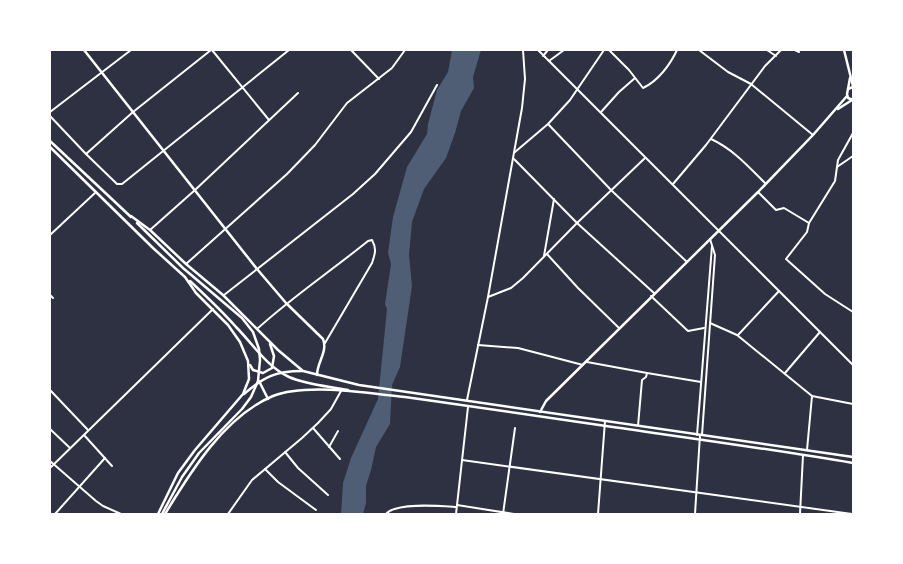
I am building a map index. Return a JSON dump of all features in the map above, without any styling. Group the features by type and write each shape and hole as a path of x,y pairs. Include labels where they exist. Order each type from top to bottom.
{"main road":[{"path":"84,50 257,269 286,303 323,339 325,343 322,358 317,367 317,375"},
{"path":"844,50 853,86 848,89"},
{"path":"540,412 546,401 758,192 837,109 847,96 850,76"},
{"path":"837,109 852,100 847,96"},
{"path":"50,141 131,216 183,268 242,318 253,332 259,349 258,381 251,397 242,409 199,453 182,477 164,514"},
{"path":"50,148 136,232 224,313 264,359 288,377 357,391 853,463"},
{"path":"131,216 150,230 223,296 303,372"},
{"path":"185,277 196,293 213,309 240,342 249,364 249,379 244,394"},
{"path":"249,364 258,372 263,373 272,368 274,356 269,341"},
{"path":"158,514 178,473 195,450 244,394 259,381 272,374 287,371 303,372 359,385 853,457"},
{"path":"259,381 268,399"},
{"path":"164,514 199,461 224,432 260,402 294,391 357,391"}],"street":[{"path":"50,112 131,50"},
{"path":"86,154 133,112 212,50 270,120"},
{"path":"50,116 117,184 122,184 289,50"},
{"path":"351,50 379,79"},
{"path":"186,264 287,174 315,145 347,103 392,68 405,50"},
{"path":"466,400 514,159 524,90 523,50"},
{"path":"538,50 853,365"},
{"path":"543,56 548,50"},
{"path":"548,61 564,50"},
{"path":"515,152 548,124 577,90 604,50"},
{"path":"608,50 643,88 668,66 677,50"},
{"path":"699,50 728,72 751,84 813,135"},
{"path":"767,50 776,56"},
{"path":"672,185 710,139 751,84 781,50"},
{"path":"795,50 799,52"},
{"path":"601,113 619,92 635,78"},
{"path":"223,296 353,194 375,174 410,132 437,85"},
{"path":"150,230 298,93"},
{"path":"548,124 610,190 686,262"},
{"path":"853,133 838,160 835,181 809,223 807,232 786,258 825,294 853,312"},
{"path":"710,139 724,145 765,183"},
{"path":"837,167 853,156"},
{"path":"488,297 511,288 523,278 610,190 645,158"},
{"path":"514,159 577,223 654,293"},
{"path":"50,236 96,192"},
{"path":"758,192 776,210 787,209 809,223"},
{"path":"543,258 554,199"},
{"path":"699,435 715,255 710,238"},
{"path":"257,329 286,303 368,241 372,240 376,252 372,262 325,343"},
{"path":"695,514 705,328 712,244"},
{"path":"547,254 619,328"},
{"path":"737,336 779,291"},
{"path":"50,295 53,298"},
{"path":"651,296 688,331 705,328"},
{"path":"50,468 213,309"},
{"path":"710,323 737,336 812,396 853,404"},
{"path":"785,373 820,332"},
{"path":"478,345 518,348 584,363 702,382"},
{"path":"638,426 642,380 646,377 646,373"},
{"path":"50,390 86,429 90,430"},
{"path":"228,514 252,480 313,428 332,409 342,391"},
{"path":"807,450 812,396"},
{"path":"456,514 468,406"},
{"path":"598,514 605,421"},
{"path":"313,428 340,459"},
{"path":"503,513 515,428"},
{"path":"50,429 70,448"},
{"path":"329,447 338,431"},
{"path":"84,434 112,466"},
{"path":"285,452 298,468 328,495"},
{"path":"800,514 803,455"},
{"path":"55,514 105,458"},
{"path":"462,460 852,514"},
{"path":"50,461 102,506 121,514"},
{"path":"265,468 278,482 316,510"},
{"path":"386,514 390,510 406,507 457,506 514,514"}],"water":[{"path":"452,50 481,50 473,77 474,88 461,111 446,158 424,189 412,222 409,255 412,286 400,367 392,385 390,424 376,447 366,486 366,503 363,514 341,514 343,483 351,458 378,399 387,309 385,304 391,264 388,253 393,217 407,167 427,134 437,90 448,72"}]}
